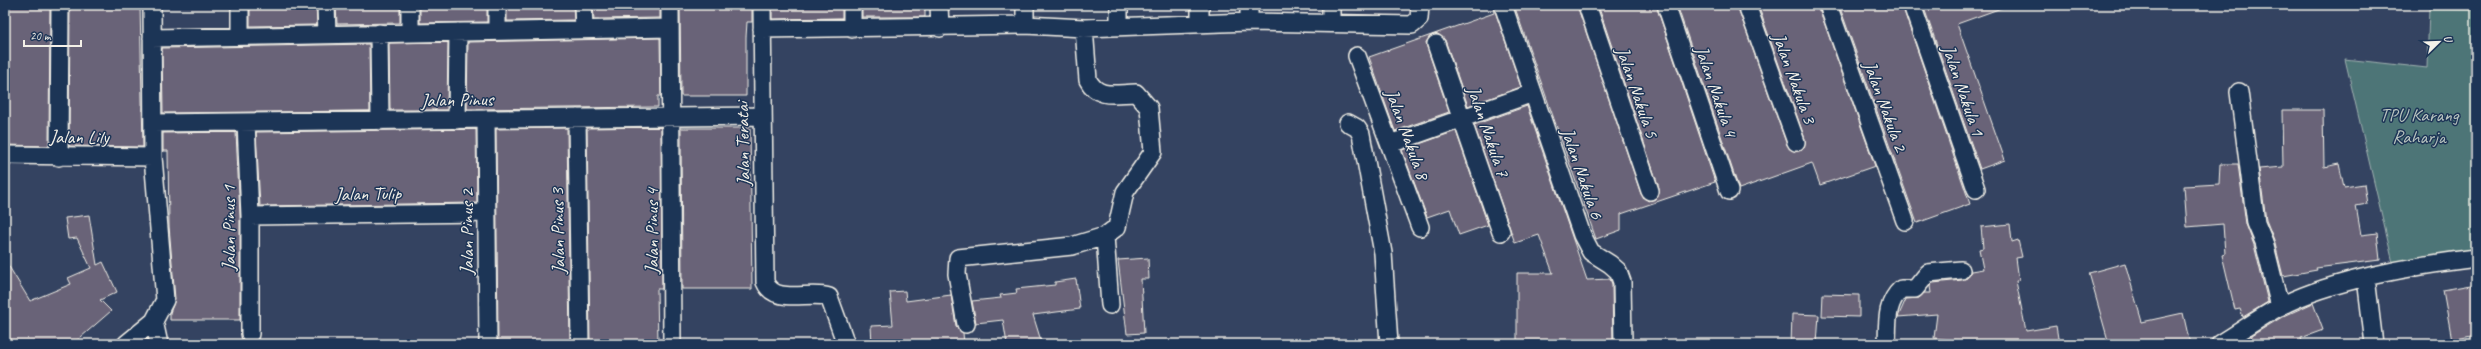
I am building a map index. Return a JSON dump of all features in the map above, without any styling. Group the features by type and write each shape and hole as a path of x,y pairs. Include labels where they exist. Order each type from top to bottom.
{"street":[{"path":"59,157 60,5"},
{"path":"126,344 154,321 165,300 153,157 152,5"},
{"path":"240,5 240,36"},
{"path":"326,5 327,34"},
{"path":"410,5 410,33"},
{"path":"497,5 497,31"},
{"path":"583,5 584,30"},
{"name":"Jalan Pinus 4","path":"670,5 672,344"},
{"name":"Jalan Teratai","path":"762,5 762,116 765,282 768,288 779,294 829,298 846,344"},
{"path":"852,5 852,28"},
{"path":"939,5 940,28"},
{"path":"1025,5 1025,25"},
{"path":"1119,5 1119,25"},
{"path":"1200,5 1200,23"},
{"path":"1331,5 1331,22"},
{"path":"762,29 940,28 1025,25 1084,28 1119,25 1200,23 1249,13 1331,22 1412,25 1419,19 1420,5"},
{"name":"Jalan Nakula 6","path":"1503,5 1582,235 1591,252 1618,271 1622,282 1623,344"},
{"name":"Jalan Nakula 5","path":"1587,5 1650,192"},
{"name":"Jalan Nakula 4","path":"1666,5 1729,191"},
{"name":"Jalan Nakula 3","path":"1747,5 1796,142"},
{"name":"Jalan Nakula 2","path":"1828,5 1905,221"},
{"name":"Jalan Nakula 1","path":"1912,5 1976,189"},
{"path":"152,38 670,28"},
{"path":"966,324 957,274 958,258 1072,246 1105,236 1117,227 1125,192 1151,158 1154,147 1149,108 1136,93 1104,94 1097,92 1092,87 1088,80 1084,28"},
{"path":"458,32 458,120"},
{"path":"379,33 380,120"},
{"name":"Jalan Nakula 7","path":"1436,44 1463,118 1501,232"},
{"name":"Jalan Nakula 8","path":"1357,56 1420,227"},
{"path":"2238,92 2256,223 2264,242 2280,307"},
{"path":"1390,144 1533,93"},
{"name":"Jalan Pinus","path":"153,123 762,116"},
{"name":"Jalan Pinus 3","path":"577,118 580,344"},
{"name":"Jalan Pinus 2","path":"486,119 488,344"},
{"name":"Jalan Pinus 1","path":"246,122 250,216 250,334"},
{"path":"1348,123 1357,128 1361,134 1369,168 1383,253 1389,344"},
{"name":"Jalan Lily","path":"5,155 59,157 153,157"},
{"name":"Jalan Tulip","path":"250,216 487,213"},
{"path":"1105,236 1110,305"},
{"path":"2220,344 2280,307 2312,293 2366,278 2476,258"},
{"path":"1887,344 1889,308 1893,297 1901,289 1915,289 1928,272 1961,270"},
{"path":"2366,278 2374,344"},
{"path":"154,321 159,344"}],"green space":[{"name":"TPU Karang Raharja","path":"2429,9 2476,10 2476,250 2394,267 2345,59 2427,68"}],"building":[{"path":"5,5 50,5 49,146 5,145"},
{"path":"70,5 140,5 143,147 69,146"},
{"path":"250,5 316,5 317,25 250,26"},
{"path":"336,5 400,5 400,23 337,24"},
{"path":"420,5 487,5 487,22 420,23"},
{"path":"507,5 573,5 574,20 507,21"},
{"path":"593,5 660,5 660,18 594,19"},
{"path":"680,5 752,5 752,22 747,22 746,37 746,96 681,96"},
{"path":"772,5 842,5 842,18 772,19"},
{"path":"862,5 925,5 925,17 862,17"},
{"path":"1493,5 1521,87 1468,106 1445,40 1438,34 1432,35 1426,42 1427,47 1449,112 1395,131 1369,57 1494,13"},
{"path":"1514,5 1577,5 1641,194 1648,201 1658,197 1659,188 1598,5 1656,5 1715,182 1621,214 1621,230 1596,239"},
{"path":"1677,5 1737,5 1787,145 1795,152 1804,148 1805,139 1758,5 1818,5 1875,166 1820,185 1812,163 1739,189"},
{"path":"1839,5 1902,5 1970,204 1917,223"},
{"path":"1923,5 2003,5 2004,7 1957,24 2005,160 1980,169"},
{"path":"660,38 661,96 658,96 658,107 467,109 468,42"},
{"path":"448,42 447,110 390,110 389,43"},
{"path":"369,44 370,111 163,113 162,48"},
{"path":"1527,106 1587,280 1610,279 1612,284 1613,344 1517,344 1517,273 1553,273 1539,235 1515,243 1474,125"},
{"path":"2282,110 2323,110 2324,167 2339,164 2344,187 2364,184 2367,204 2356,206 2361,235 2377,233 2380,260 2316,268 2317,270 2283,276 2274,240 2266,220 2259,169 2283,167"},
{"path":"567,128 570,344 498,344 496,129"},
{"path":"587,128 661,128 662,289 657,289 658,344 590,344"},
{"path":"681,128 750,128 752,289 682,289"},
{"path":"476,129 477,203 260,206 256,132"},
{"path":"1456,131 1488,225 1459,235 1450,209 1427,217 1402,150"},
{"path":"236,132 240,216 240,320 170,320 170,313 175,299 169,226 168,151 163,151 163,133"},
{"path":"2220,164 2238,164 2246,224 2254,245 2268,302 2243,317 2240,309 2235,310 2222,255 2225,254 2223,224 2187,227 2184,186 2219,184"},
{"path":"89,215 97,265 103,262 117,292 100,300 111,311 73,344 5,344 5,260 30,301 71,284 68,278 91,268 77,238 68,239 65,218"},
{"path":"2010,224 2012,242 2018,240 2022,257 2016,258 2019,280 2016,281 2026,331 2056,326 2059,344 1961,344 1961,341 1934,338 1937,314 1898,317 1906,299 1919,298 1924,293 1931,293 1930,286 1933,283 1962,280 1967,278 1971,271 1983,269 1979,249 1983,248 1981,227"},
{"path":"1148,258 1149,279 1141,279 1144,333 1127,334 1118,260"},
{"path":"2125,263 2142,322 2183,313 2190,344 2109,344 2089,273"},
{"path":"1076,279 1080,309 1033,315 1042,344 1007,344 1003,320 976,323 972,301 1001,298 1000,295 1017,293 1016,289 1055,285 1055,282"},
{"path":"2476,284 2476,335 2452,340 2443,290"},
{"path":"905,291 906,301 951,295 956,326 963,333 964,344 872,344 871,326 893,325 890,292"},
{"path":"1823,294 1859,295 1859,317 1822,316"},
{"path":"2313,303 2323,330 2301,338 2303,344 2254,344 2251,336 2282,317"},
{"path":"1792,314 1819,315 1817,344 1791,344"}]}
